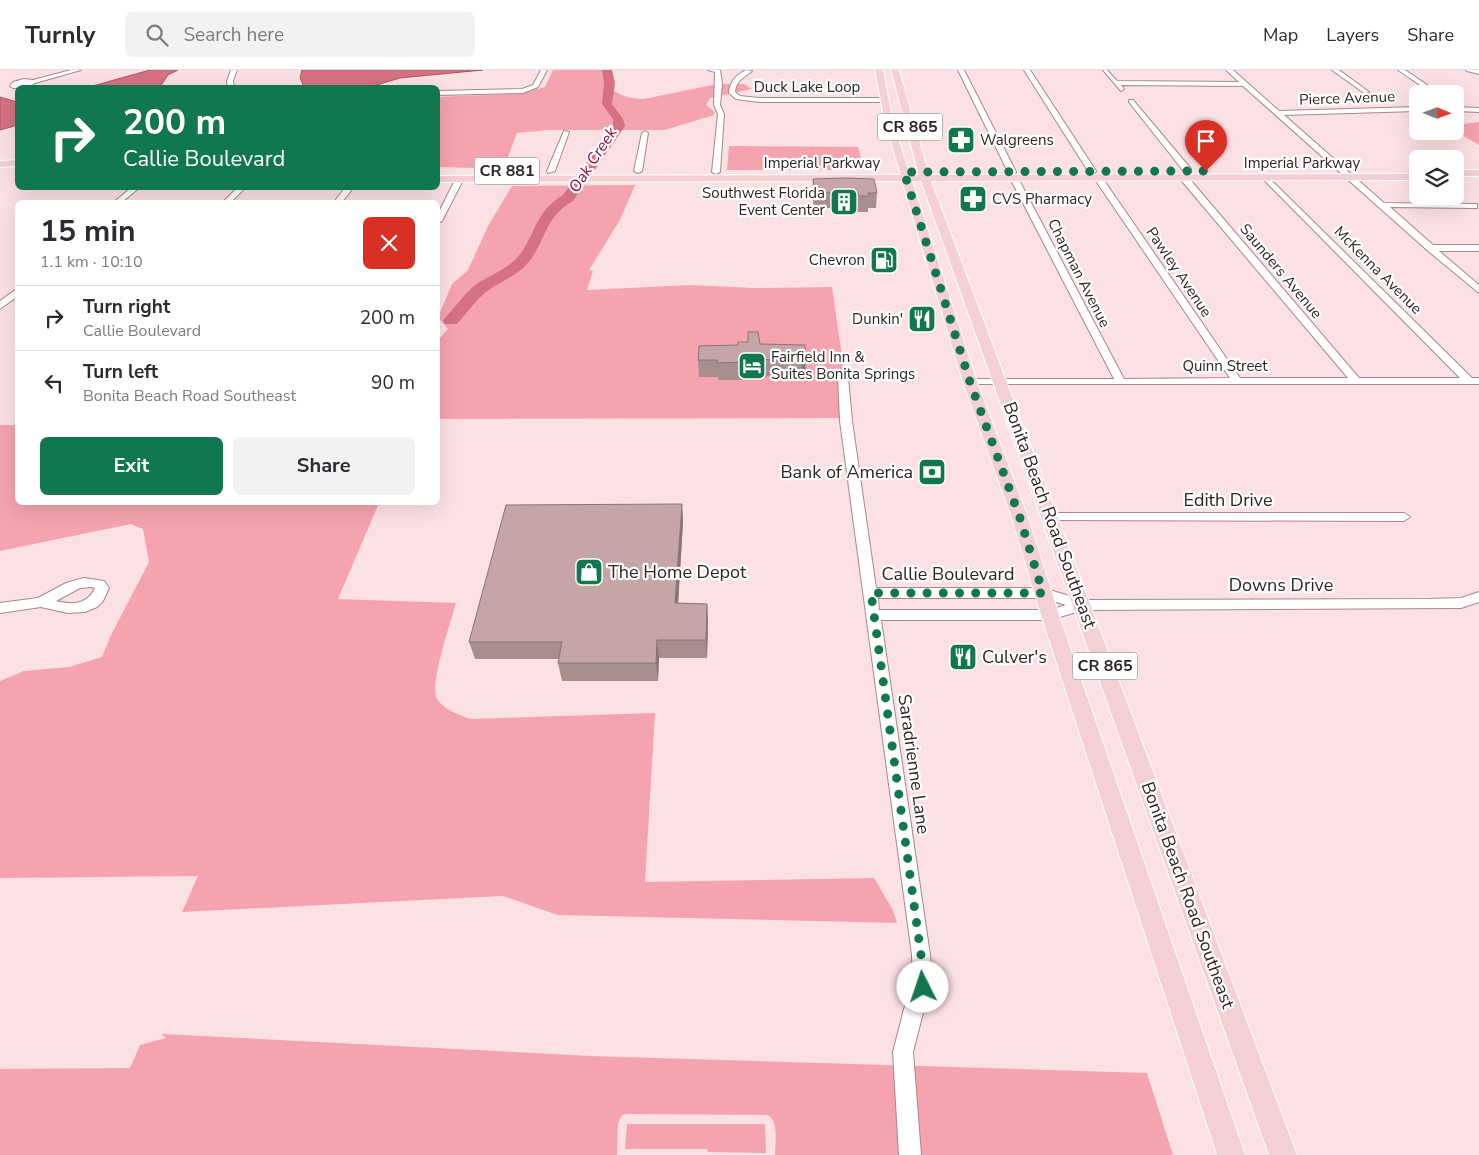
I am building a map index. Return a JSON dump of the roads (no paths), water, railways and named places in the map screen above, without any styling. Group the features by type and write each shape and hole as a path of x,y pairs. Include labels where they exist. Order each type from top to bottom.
{"main road":[{"name":"Bonita Beach Road Southeast","path":"879,70 889,123 915,175 1001,381 1283,1155"},
{"name":"Bonita Beach Road Southeast","path":"895,70 910,128 915,175 970,382 1020,518 1050,615 1230,1155"},
{"path":"885,100 898,104 903,122 910,128"},
{"path":"0,165 15,165"},
{"name":"Imperial Parkway","path":"440,170 603,171 686,179 915,175"},
{"path":"0,172 15,172"},
{"name":"Imperial Parkway","path":"440,179 593,180 640,175 716,172 915,175 1346,175 1409,177"},
{"path":"686,179 710,176 716,172"},
{"name":"Imperial Parkway","path":"1186,175 1267,178 1409,172"},
{"path":"1464,173 1479,174"},
{"path":"1464,176 1479,174"}],"street":[{"path":"33,82 78,70"},
{"path":"230,85 234,70"},
{"path":"711,70 718,71 717,105 721,114 716,172"},
{"name":"Chapman Avenue","path":"961,70 1120,381"},
{"name":"Pawley Avenue","path":"1027,70 1095,175 1237,381"},
{"path":"1229,70 1346,175 1479,290"},
{"path":"1335,70 1366,92"},
{"path":"1401,70 1424,85"},
{"path":"1469,70 1479,72"},
{"name":"Duck Lake Loop","path":"750,71 739,77 732,85 732,93 738,98 885,100"},
{"name":"Saunders Avenue","path":"1105,71 1129,98 1186,175 1357,382"},
{"path":"440,93 531,89 537,84 543,72"},
{"path":"1116,84 1245,84"},
{"name":"Pierce Avenue","path":"1278,113 1409,109"},
{"path":"1464,109 1479,110"},
{"path":"551,171 566,132"},
{"path":"640,175 646,133"},
{"name":"McKenna Avenue","path":"1267,178 1474,381"},
{"path":"440,217 459,180"},
{"path":"120,200 133,190"},
{"path":"229,200 240,190"},
{"path":"1381,205 1474,206"},
{"path":"1430,248 1479,248"},
{"path":"1463,276 1479,276"},
{"path":"0,306 15,294"},
{"name":"Saradrienne Lane","path":"842,377 847,427 921,955 923,987 914,1009 903,1052 910,1155"},
{"name":"Quinn Street","path":"970,382 1474,381"},
{"name":"Edith Drive","path":"1051,517 1404,518"},
{"name":"Callie Boulevard","path":"871,593 1043,593 1083,605"},
{"name":"Downs Drive","path":"1083,605 1437,604 1461,603 1479,597"},
{"path":"0,608 42,602"},
{"path":"874,614 1050,615 1083,605"}],"waterway":[{"name":"Oak Creek","path":"451,321 480,289 510,271 524,258 535,240 545,217 558,204 568,198 619,126 618,119 607,104 609,83 607,70"}],"place":[{"name":"Walgreens","path":"961,140"},
{"name":"CVS Pharmacy","path":"973,199"},
{"name":"Southwest Florida Event Center","path":"844,202"},
{"name":"Chevron","path":"884,260"},
{"name":"Dunkin'","path":"922,319"},
{"name":"Fairfield Inn & Suites Bonita Springs","path":"752,366"},
{"name":"Bank of America","path":"932,472"},
{"name":"The Home Depot","path":"589,572"},
{"name":"Culver's","path":"963,657"}]}
